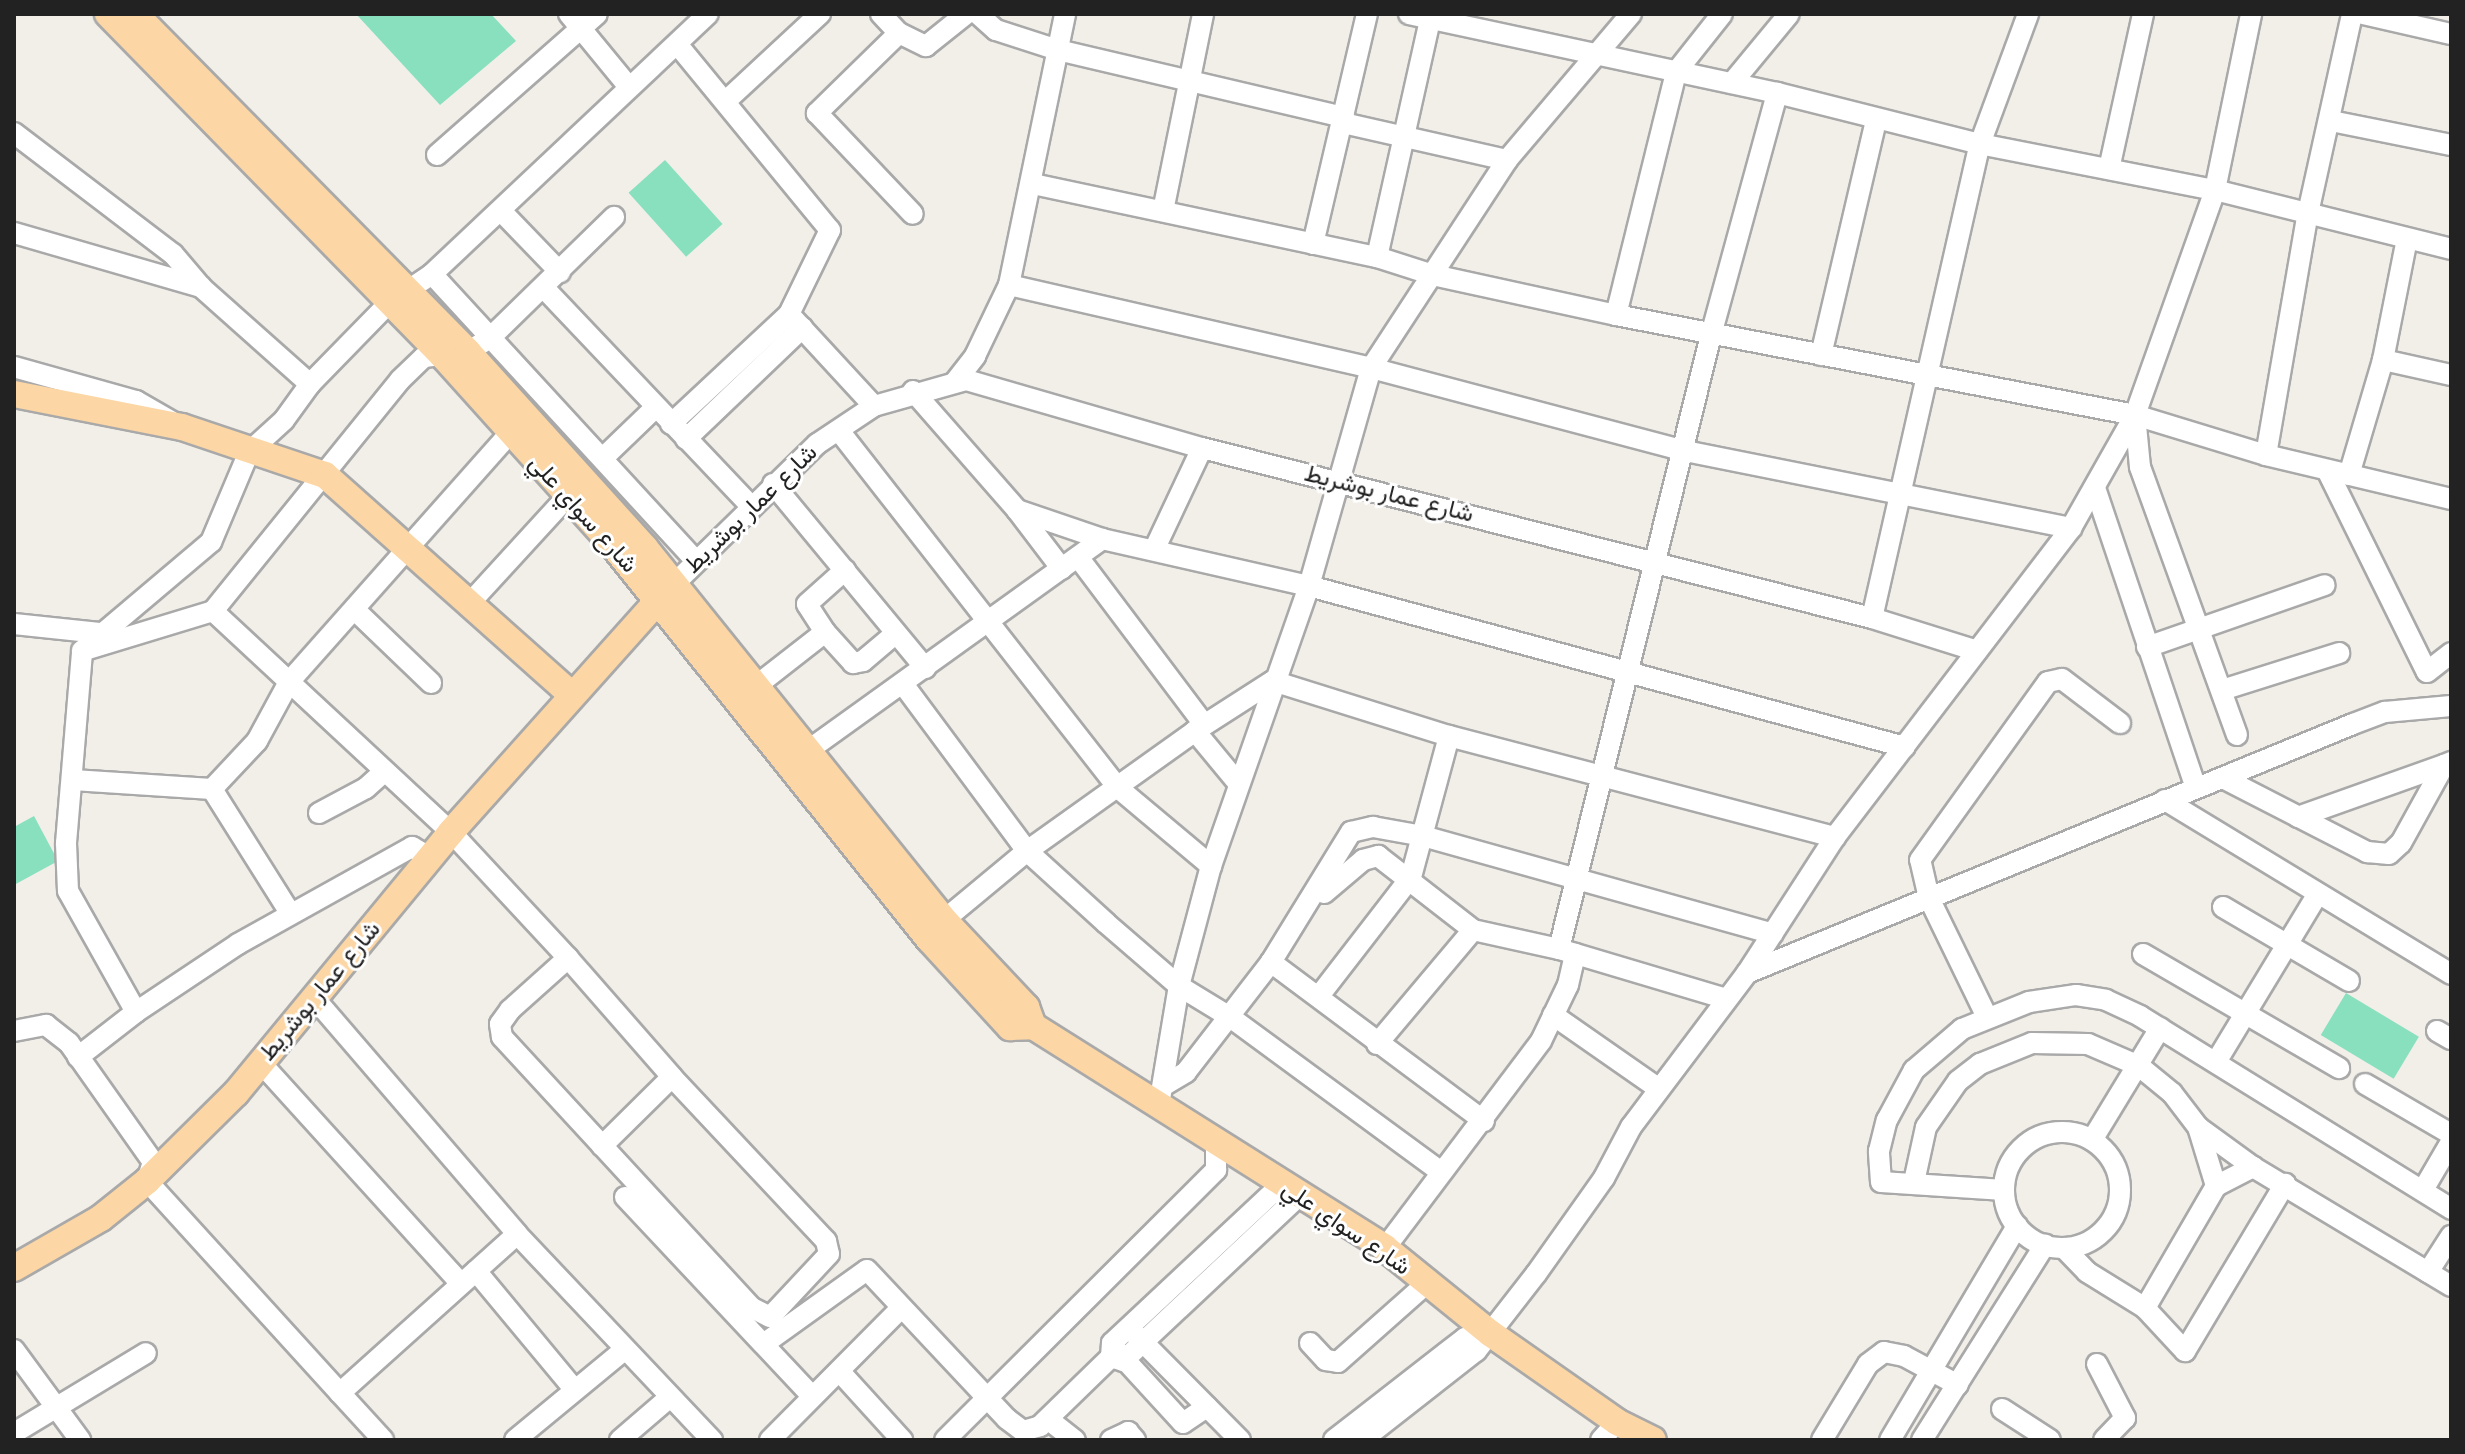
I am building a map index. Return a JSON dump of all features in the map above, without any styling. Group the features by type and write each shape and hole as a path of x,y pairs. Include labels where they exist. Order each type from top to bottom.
{"main road":[{"name":"شارع سواي علي","path":"108,14 279,176 456,354 666,590 749,690 929,939 1010,1027 1033,1026 1161,1095 1216,1142 1385,1248 1609,1431 1653,1440"},
{"name":"شارع سواي علي","path":"135,14 279,176"},
{"name":"شارع سواي علي","path":"456,354 510,433 567,497 666,590"},
{"path":"14,394 182,427 325,475 408,544 468,605 571,694"},
{"name":"شارع عمار بوشريط","path":"14,1268 101,1218 147,1181 236,1093 316,1000 451,832 666,590"},
{"name":"شارع سواي علي","path":"749,690 810,749 944,920 1026,1007 1033,1026"}],"street":[{"path":"136,1012 68,891 82,651 211,542 249,452 284,420 310,384 398,297 432,274 708,14"},
{"path":"727,100 820,14"},
{"path":"881,14 899,33 926,46 966,14"},
{"path":"978,14 996,30 1058,50 1507,160"},
{"path":"955,382 975,356 1009,285 1033,184 1065,14"},
{"path":"1163,211 1203,14"},
{"path":"1313,244 1367,14"},
{"path":"1409,14 1598,52 1980,144 2215,190 2451,249"},
{"path":"1161,1095 1179,986 1211,866 1273,681 1309,586 1371,368 1507,160 1631,14"},
{"path":"1616,315 1676,72 1722,14"},
{"path":"1732,83 1789,14"},
{"path":"1872,618 1931,375 1980,144 2028,14"},
{"path":"2109,169 2143,14"},
{"path":"1362,1440 1388,1432 1476,1351 1490,1333 1604,1178 1659,1089 1747,973 1835,837 2096,491 2135,415 2215,190 2251,14"},
{"path":"2266,455 2308,213 2331,121 2352,14"},
{"path":"2363,14 2451,34"},
{"path":"437,155 582,18 629,87"},
{"path":"1377,257 1430,19"},
{"path":"899,33 817,113 913,214"},
{"path":"677,44 727,100 830,230 796,321 678,432"},
{"path":"1385,1248 1440,1171 1484,1121 1541,1041 1568,985 1567,951 1577,879 1600,777 1685,451 1711,335 1777,93"},
{"path":"1821,355 1876,121"},
{"path":"2331,121 2451,145"},
{"path":"14,133 173,254 201,287 310,384"},
{"path":"1033,184 1377,257 1433,275 1711,335 2135,415 2266,455 2451,499"},
{"path":"501,211 560,272"},
{"path":"82,651 213,611 400,380 424,357 456,354 491,337 614,217"},
{"path":"14,233 201,287"},
{"path":"2349,475 2383,360 2407,239"},
{"path":"432,274 604,457 695,560"},
{"path":"1009,285 1371,368 1685,451 2071,528"},
{"path":"544,288 750,505"},
{"path":"796,321 874,406"},
{"path":"2383,360 2451,375"},
{"path":"14,367 136,401 182,427"},
{"name":"شارع عمار بوشريط","path":"666,590 750,505 817,444 840,432 874,406 913,391 966,380 1202,448 1872,618 1977,651"},
{"path":"913,391 1017,510 1070,563 1238,783"},
{"path":"604,457 655,408"},
{"path":"2135,415 2140,467 2237,735"},
{"path":"840,432 990,619 1117,787 1211,866"},
{"path":"212,789 257,741 289,682 356,611 408,544 510,433"},
{"path":"1155,548 1202,448"},
{"path":"1747,973 2195,785 2225,779 2385,712 2444,706 2327,470"},
{"path":"773,484 925,668"},
{"path":"2096,491 2195,785"},
{"path":"468,605 567,497"},
{"path":"1017,510 1102,539 1155,548 1309,586 1905,747"},
{"path":"810,749 1102,539"},
{"path":"845,570 807,604 825,632 853,663 863,661 895,634"},
{"path":"2147,647 2199,633 2325,585"},
{"path":"213,611 451,832 568,958 672,1077 826,1241 829,1254 775,1313 760,1316 500,1031 510,1010 568,958"},
{"path":"356,611 431,683"},
{"path":"14,624 100,633"},
{"path":"749,690 825,632"},
{"path":"2222,690 2339,653"},
{"path":"2427,672 2451,653"},
{"path":"944,920 1027,851 1199,728 1273,681 1449,736 1835,837"},
{"path":"1987,1017 1929,898 1920,860 2048,682 2071,684 2120,723"},
{"path":"903,684 1027,851 1179,986 1230,1017 1440,1171"},
{"path":"1319,996 1411,877 1449,736"},
{"path":"2225,779 2367,852 2389,854 2401,843 2448,764"},
{"path":"2298,817 2448,764"},
{"path":"319,813 366,788 385,771"},
{"path":"73,780 212,789"},
{"path":"212,789 290,913"},
{"path":"2165,800 2451,974"},
{"path":"1161,1095 1186,1072 1271,962 1351,832 1373,827 1423,836 1773,934"},
{"path":"1351,832 1369,857"},
{"path":"78,1057 136,1012 290,913 412,847 431,858"},
{"path":"1300,919 1335,882 1369,857 1378,856 1411,877 1473,930 1567,951 1727,999"},
{"path":"2216,1062 2317,895"},
{"path":"2223,907 2349,981"},
{"path":"1377,1044 1473,930"},
{"path":"2143,954 2339,1068"},
{"path":"1271,962 1484,1121"},
{"path":"2004,1190 1881,1182 1879,1151 1897,1093 1937,1047 1987,1017 2029,1002 2076,995 2106,1000 2160,1028 2451,1209"},
{"path":"316,1000 517,1234 712,1440"},
{"path":"1553,1015 1659,1089"},
{"path":"14,1031 46,1025 58,1031 153,1162 147,1181 383,1440"},
{"path":"2092,1140 2160,1028"},
{"path":"1914,1182 1926,1127 1958,1081 1980,1064 2032,1043 2060,1041 2115,1052 2139,1066 2172,1093 2198,1127 2253,1167 2451,1286"},
{"path":"260,1062 574,1389"},
{"path":"602,1146 672,1077"},
{"path":"2365,1084 2451,1134"},
{"path":"2198,1127 2216,1186"},
{"path":"1922,1440 2054,1246 2098,1235 2118,1204 2116,1168 2092,1140 2059,1132 2042,1135 2014,1157 2004,1190 2017,1226 2054,1246 2087,1272 2145,1308 2185,1351 2285,1184"},
{"path":"945,1440 1216,1170 1216,1142"},
{"path":"2423,1190 2451,1142"},
{"path":"2145,1308 2216,1186 2253,1167"},
{"path":"765,1343 867,1270 900,1309 1023,1431 1049,1420 1115,1354 1128,1327 1291,1190"},
{"path":"1115,1354 1143,1343 1291,1190"},
{"path":"625,1197 812,1396"},
{"path":"1890,1440 2017,1226"},
{"path":"340,1393 517,1234"},
{"path":"2428,1272 2451,1236"},
{"path":"1310,1343 1326,1360 1338,1362 1426,1284"},
{"path":"770,1440 812,1396 841,1373 900,1309"},
{"path":"1128,1327 1240,1440"},
{"path":"1334,1440 1465,1338 1490,1333"},
{"path":"14,1350 60,1406 80,1440"},
{"path":"515,1440 624,1350"},
{"path":"1822,1440 1868,1364 1884,1352 1904,1356 1930,1373 1958,1385"},
{"path":"14,1433 146,1353"},
{"path":"1115,1354 1183,1423 1207,1407"},
{"path":"2097,1364 2125,1418 2104,1440"},
{"path":"841,1373 902,1440"},
{"path":"623,1439 669,1398"},
{"path":"2002,1409 2050,1440"},
{"path":"1049,1420 1075,1440"},
{"path":"1111,1440 1128,1432 1135,1440"}],"green space":[{"path":"356,14 491,14 516,41 440,105"},
{"path":"665,160 723,224 686,257 629,193"},
{"path":"34,816 58,861 14,885 14,827"},
{"path":"2346,993 2419,1037 2394,1079 2321,1035"}]}
